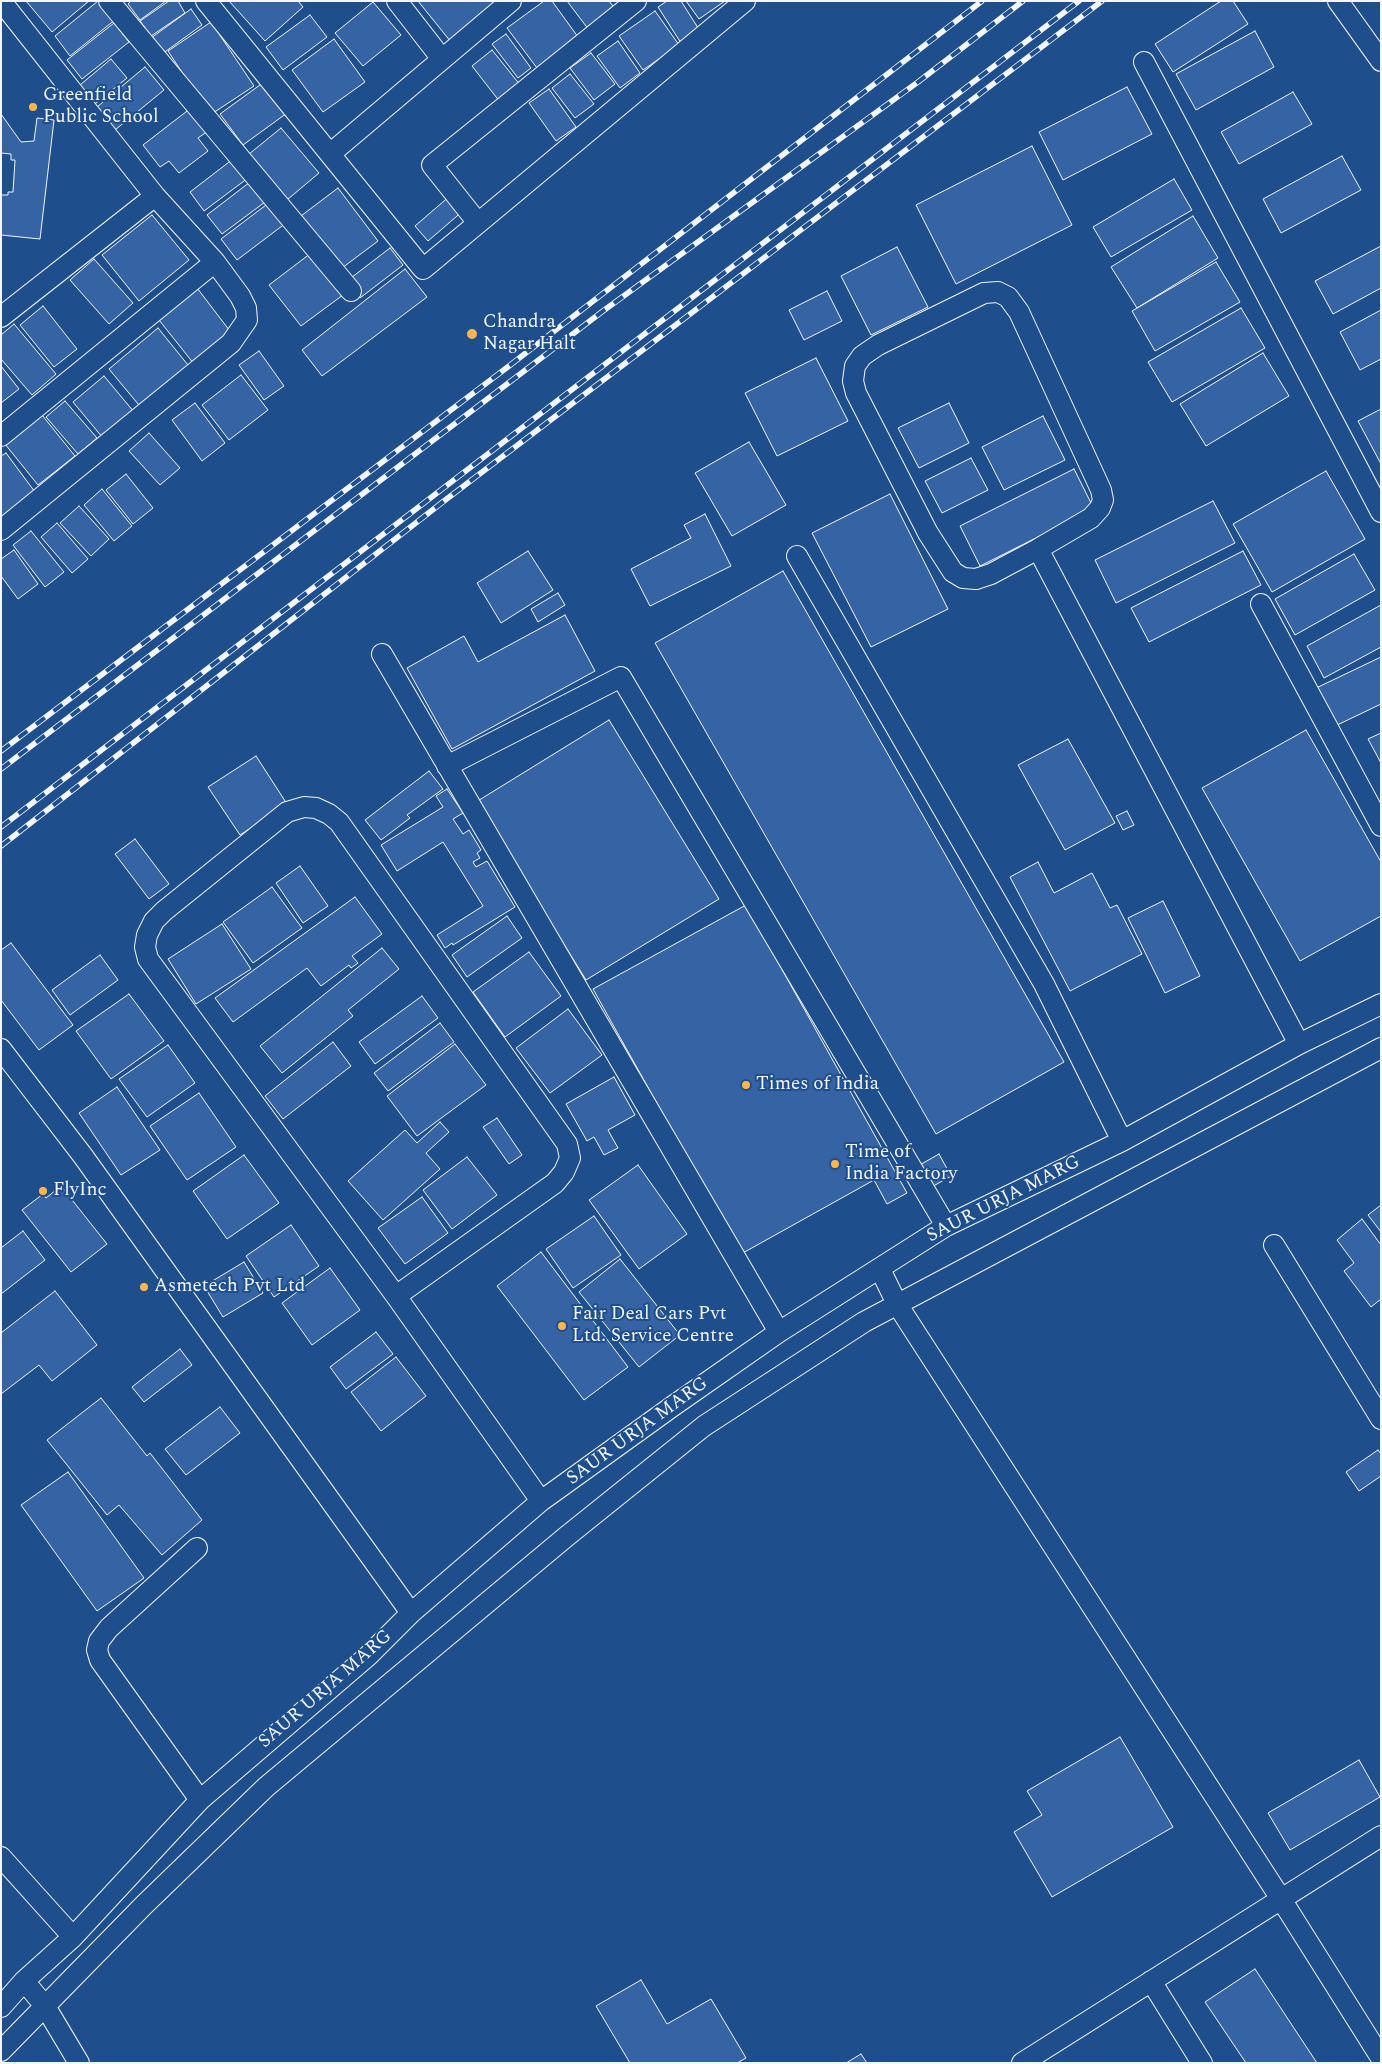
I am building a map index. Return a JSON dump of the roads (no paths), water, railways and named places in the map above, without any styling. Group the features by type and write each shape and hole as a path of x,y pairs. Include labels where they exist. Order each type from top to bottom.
{"street":[{"path":"1,1 155,196 215,262 246,308 247,320 231,343 1,530"},
{"path":"109,1 351,291"},
{"path":"206,1 423,269 745,1"},
{"path":"330,154 511,1"},
{"path":"478,223 432,165 636,1"},
{"path":"1338,1 1381,61"},
{"path":"402,3 442,60"},
{"path":"1144,62 1381,512"},
{"path":"1,317 155,196"},
{"path":"1,436 215,262"},
{"path":"998,292 1008,297 1019,312 1102,490 1104,500 1091,518 1038,549 991,574 976,579 963,578 953,572 928,534 861,402 853,381 855,366 862,356 878,345 984,293 998,292"},
{"path":"1038,549 1300,1044"},
{"path":"797,556 1044,984 1122,1141"},
{"path":"1261,604 1381,826"},
{"path":"382,654 779,1332"},
{"path":"447,766 621,677 946,1226"},
{"path":"396,1296 555,1183 564,1172 570,1158 567,1144 339,822 329,814 316,808 304,807 287,812 164,911 154,922 147,935 145,947 148,959 396,1296 541,1501"},
{"name":"SAUR URJA MARG","path":"1,2006 24,1981 73,1937 200,1800 368,1656 411,1613 541,1501 779,1332 880,1270 946,1226 1122,1141 1300,1044 1381,1004"},
{"name":"SAUR URJA MARG","path":"1,2051 144,1905 266,1786 559,1542 704,1426 864,1322 1381,1048"},
{"path":"1,1050 83,1156 411,1613"},
{"path":"1274,1245 1381,1419"},
{"path":"880,1270 897,1304 1282,1899 1381,2058"},
{"path":"197,1548 109,1628 99,1641 97,1650 100,1660 200,1800"},
{"path":"1022,2063 1381,1836"},
{"path":"1,1857 73,1937"},
{"path":"24,1981 45,2006 79,2063"},
{"path":"1152,1981 1202,2063"}],"railway":[{"path":"1,751 509,366 982,1"},
{"path":"1,769 603,311 918,82 1023,1"},
{"path":"1,827 1079,1"},
{"path":"1,846 444,501 1102,1"}],"place":[{"name":"Greenfield Public School","path":"33,107"},
{"name":"Chandra Nagar Halt","path":"472,334"},
{"name":"Times of India","path":"746,1085"},
{"name":"Time of India Factory","path":"835,1164"},
{"name":"FlyInc","path":"43,1191"},
{"name":"Asmetech Pvt Ltd","path":"144,1287"},
{"name":"Fair Deal Cars Pvt Ltd. Service Centre","path":"562,1326"}]}
